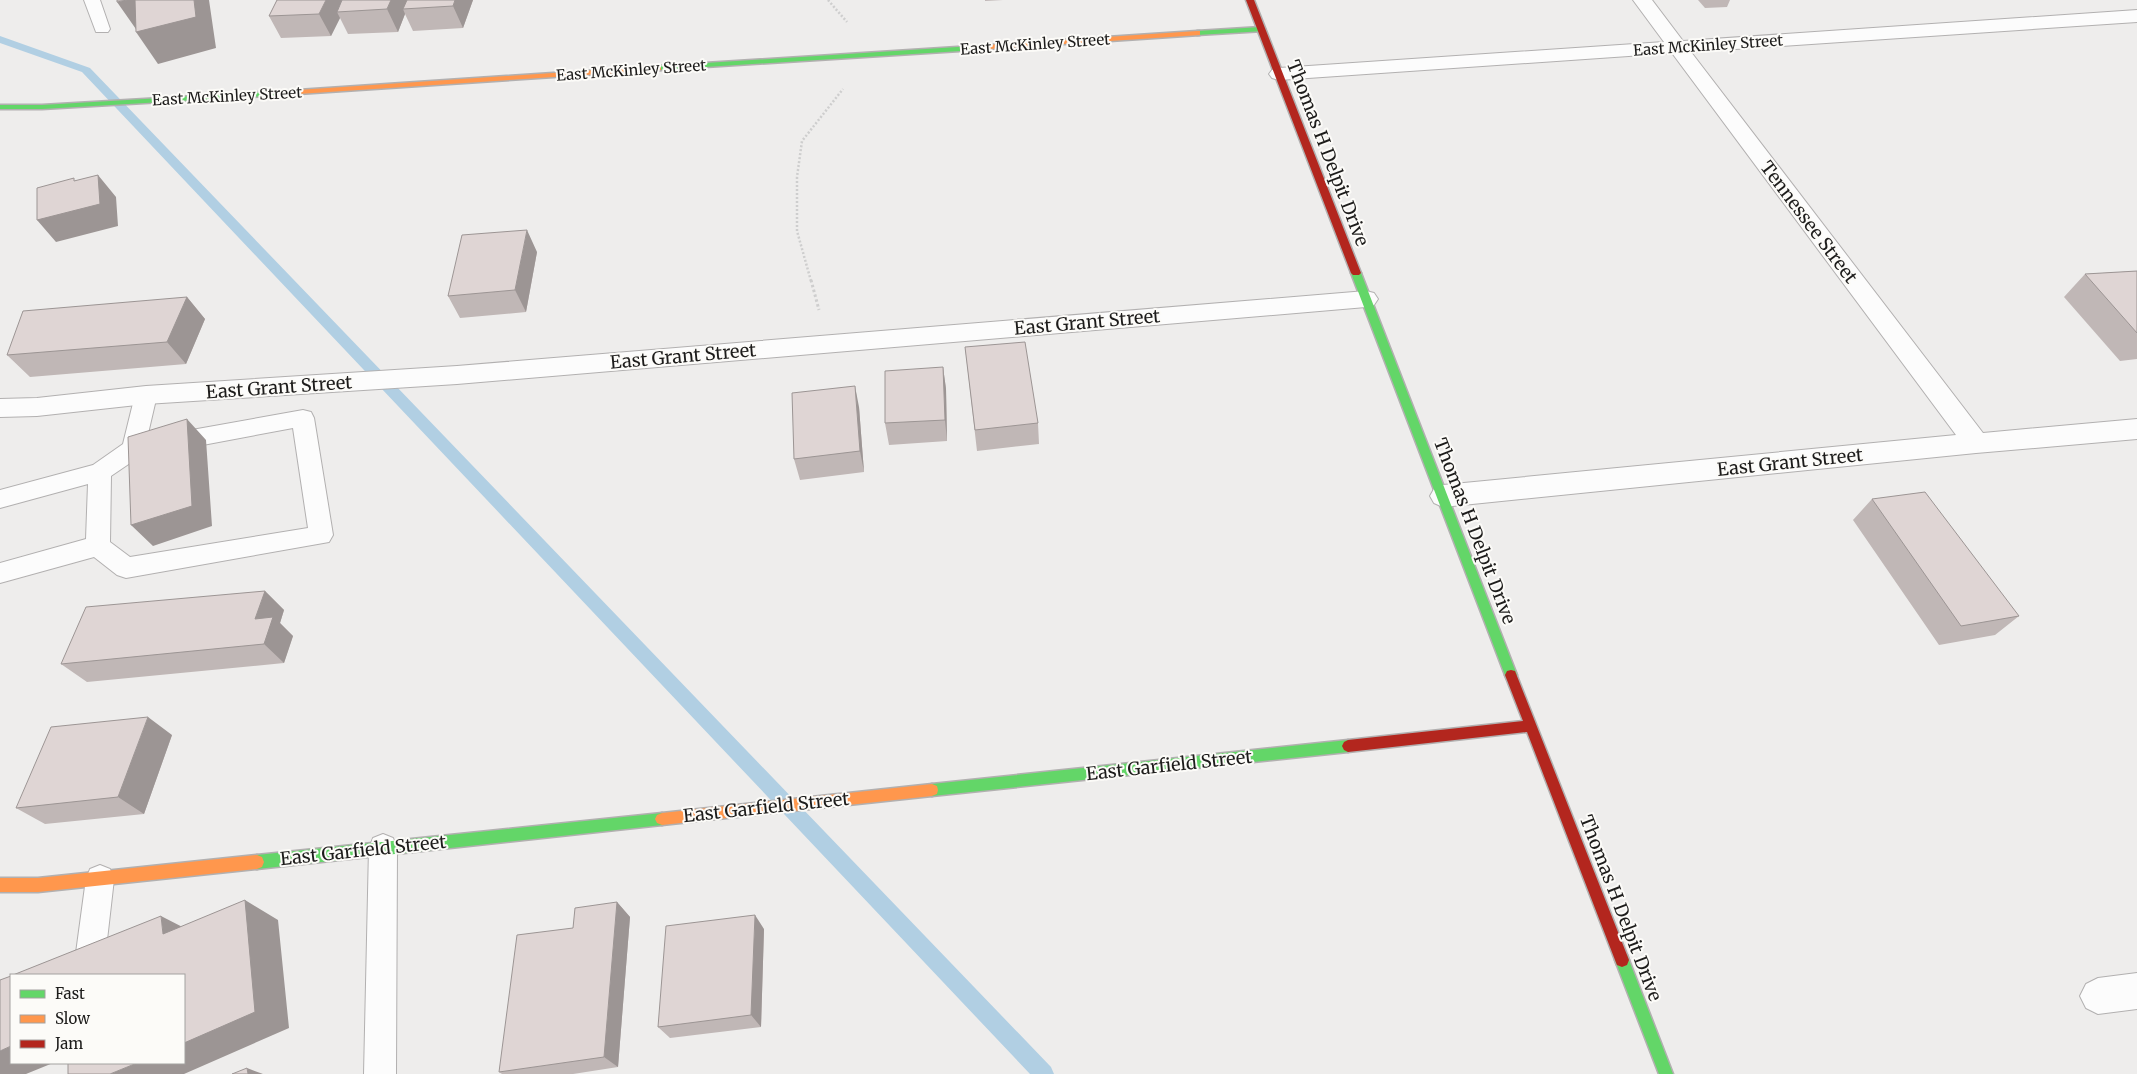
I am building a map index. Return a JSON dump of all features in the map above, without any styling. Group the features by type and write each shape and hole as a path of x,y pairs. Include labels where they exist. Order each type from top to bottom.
{"street":[{"name":"Thomas H Delpit Drive","path":"1250,0 1666,1074"},
{"name":"Tennessee Street","path":"1642,0 1976,443"},
{"name":"East McKinley Street","path":"1279,74 2137,16"},
{"name":"East McKinley Street","path":"0,107 176,99 1261,29"},
{"name":"East Grant Street","path":"0,408 37,407 146,395 291,388 457,375 1366,299"},
{"name":"East Grant Street","path":"1443,496 1976,443 2137,429"},
{"name":"East Garfield Street","path":"0,884 38,885 100,879 1532,726"},
{"path":"2098,996 2137,991"}],"lane":[{"path":"92,0 102,29"},
{"path":"134,449 146,395"},
{"path":"0,500 100,472 134,449 303,418 320,535 126,568 98,546"},
{"path":"98,546 100,472"},
{"path":"0,573 98,546"},
{"path":"380,1074 383,848"},
{"path":"80,970 100,879"}],"path":[{"path":"828,0 850,26 845,56 843,91 820,116 802,141 796,177 797,231 821,322 830,343"}],"building":[{"path":"135,0 194,0 196,17 136,32"},
{"path":"277,0 326,0 319,14 269,16"},
{"path":"342,0 391,0 387,9 337,12"},
{"path":"407,0 455,0 453,6 403,9"},
{"path":"98,175 100,204 37,220 37,188 74,178 74,181"},
{"path":"527,230 515,290 448,296 462,235"},
{"path":"2137,271 2137,333 2085,274"},
{"path":"187,297 167,342 7,355 23,311"},
{"path":"1025,342 1038,423 975,430 965,347"},
{"path":"943,367 945,420 885,423 885,371"},
{"path":"855,386 860,451 794,459 792,393"},
{"path":"187,419 192,506 131,525 128,437"},
{"path":"1925,492 2019,616 1961,626 1872,499"},
{"path":"265,591 255,619 273,617 264,644 61,664 86,607"},
{"path":"148,717 118,797 16,808 51,727"},
{"path":"245,900 255,1012 185,1043 185,974 16,974 161,916 163,934"},
{"path":"617,902 604,1057 499,1072 517,935 573,928 575,908"},
{"path":"755,915 751,1015 658,1027 666,926"},
{"path":"10,976 10,1046 0,1051 0,980"},
{"path":"68,1064 135,1064 110,1074 68,1074"},
{"path":"247,1068 248,1074 232,1074"}],"waterway":[{"path":"0,39 86,70 1044,1074"}],"traffic: fast":[{"path":"1197,33 1261,29"},
{"path":"658,68 973,48"},
{"path":"0,107 42,107 298,92"},
{"path":"1356,273 1511,675"},
{"path":"932,790 1348,746"},
{"path":"257,862 662,819"},
{"path":"1622,960 1666,1074"}],"traffic: slow":[{"path":"973,48 1197,33"},
{"path":"298,92 658,68"},
{"path":"662,819 932,790"},
{"path":"0,885 38,885 257,862"}],"traffic: jam":[{"path":"1250,0 1356,273"},
{"path":"1511,675 1622,960"},
{"path":"1348,746 1532,726"}]}
